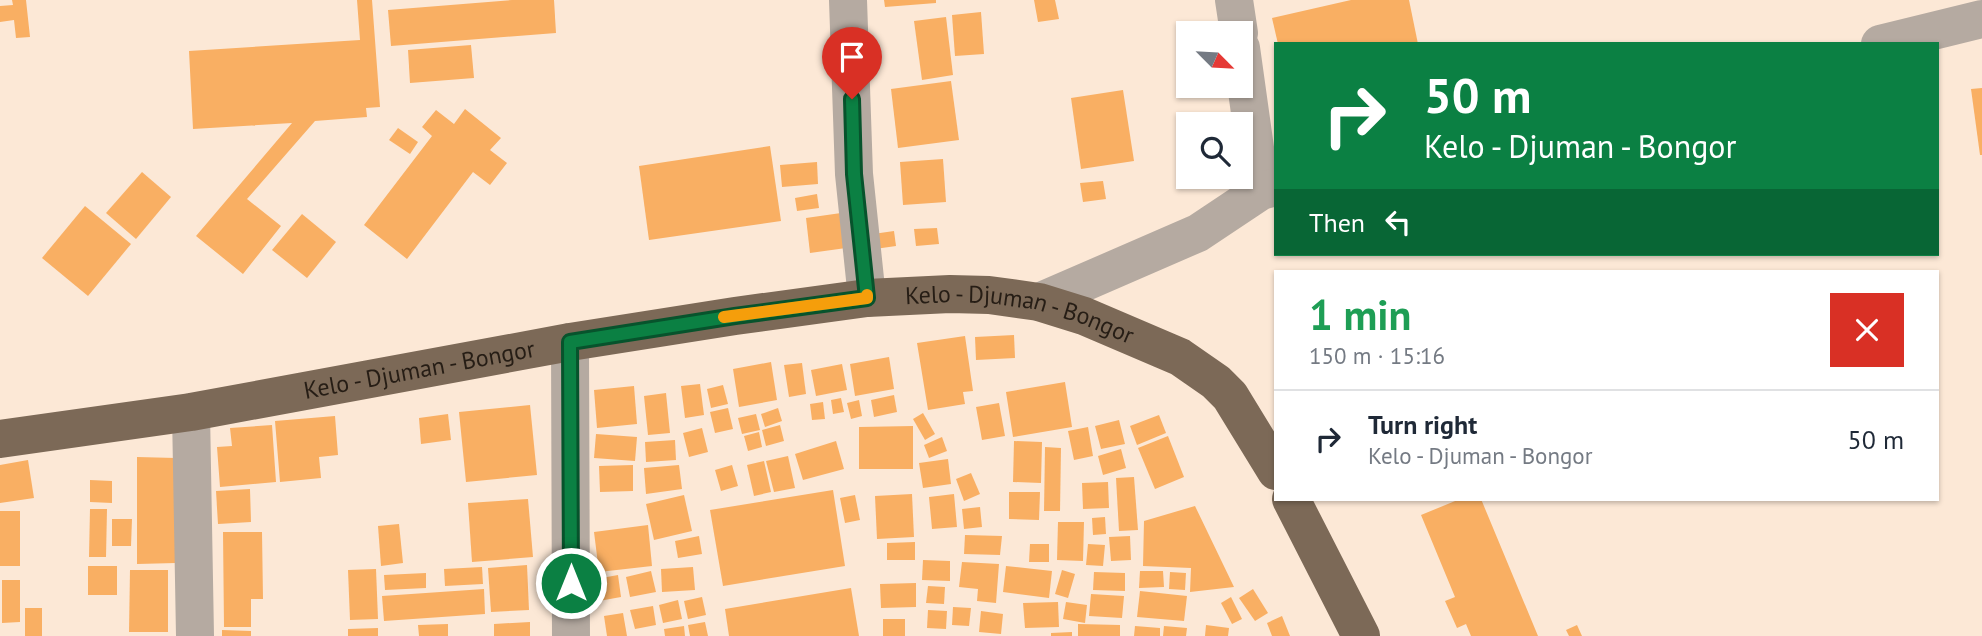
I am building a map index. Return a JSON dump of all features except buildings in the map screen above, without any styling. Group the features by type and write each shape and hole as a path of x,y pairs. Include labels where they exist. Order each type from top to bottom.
{"highway":[{"name":"Kelo - Djuman - Bongor","path":"0,439 191,412 570,342 735,316 867,298 989,295 1039,302 1084,316 1180,357 1216,382 1230,396 1274,468"},
{"path":"1292,501 1362,636"}],"street":[{"path":"848,0 854,174 867,298"},
{"path":"1234,0 1237,21"},
{"path":"1888,42 1982,19"},
{"path":"1039,302 1198,233 1269,189 1251,98"},
{"path":"570,342 571,636"},
{"path":"191,412 195,636"}],"slow traffic":[{"path":"724,317 867,298 867,295"}],"route":[{"path":"571,583 570,342 867,298 854,174 852,99"}]}
